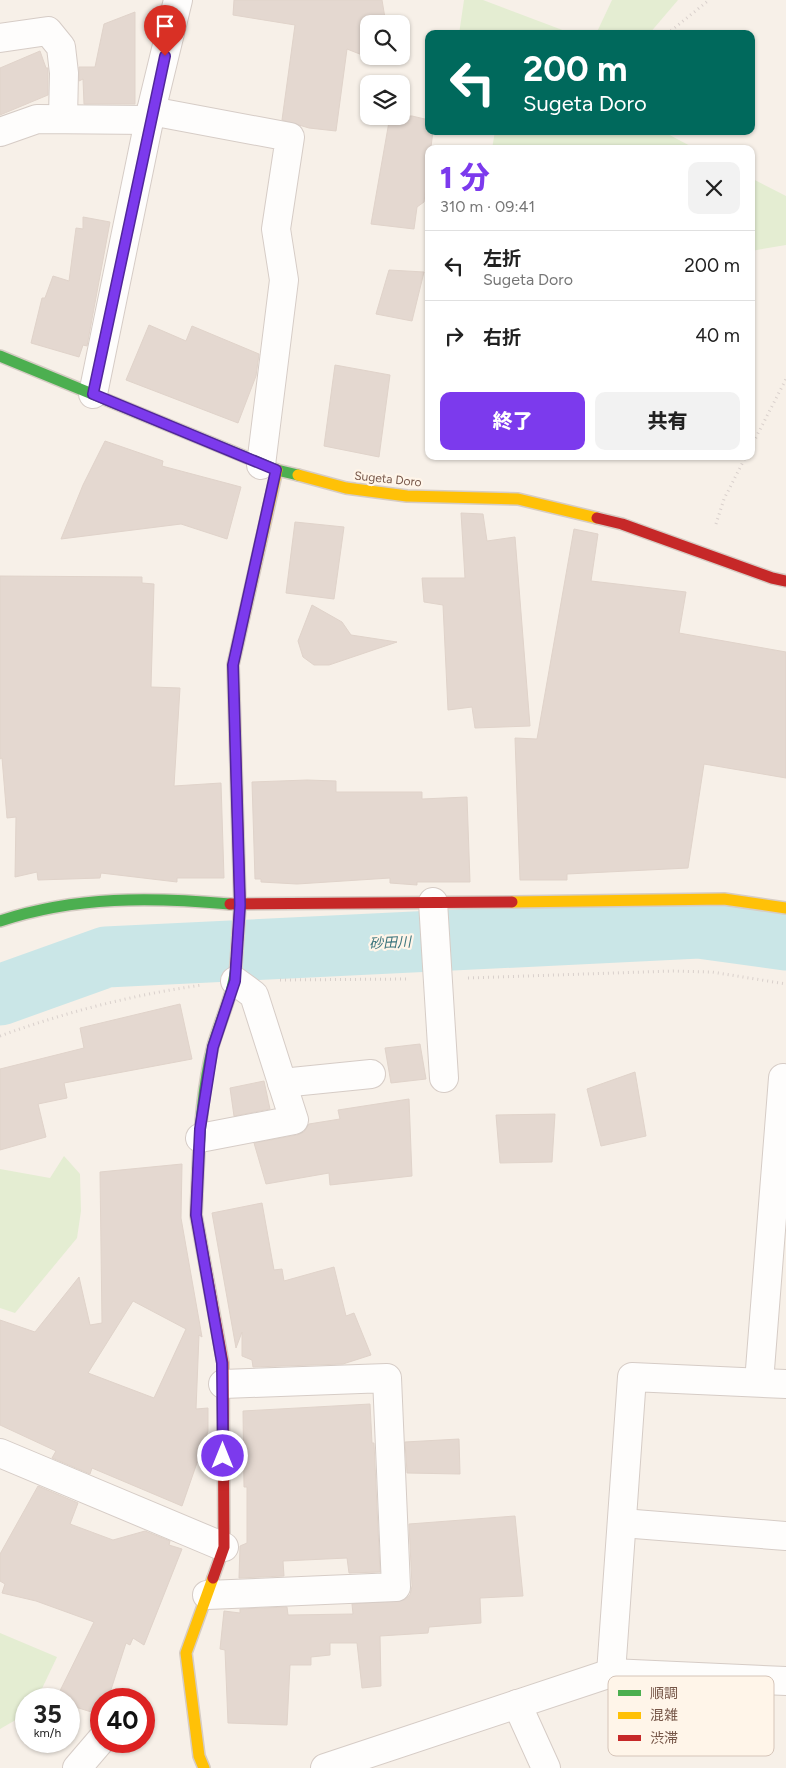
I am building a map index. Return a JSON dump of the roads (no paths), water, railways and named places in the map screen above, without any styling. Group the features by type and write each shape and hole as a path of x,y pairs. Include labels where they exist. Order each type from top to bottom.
{"street":[{"path":"93,394 151,116 178,0"},
{"path":"0,38 48,31 61,47 64,73 63,119"},
{"path":"0,132 37,119 151,116 290,137 276,229 284,280 269,467 233,665 240,905 235,981 213,1047 200,1138 196,1215 222,1363 223,1384 224,1547 186,1653 199,1756 204,1768"},
{"name":"Sugeta Doro","path":"0,356 269,467 346,488 407,496 518,499 622,524 706,555 786,581"},
{"path":"0,921 25,911 54,905 117,900 173,899 240,905 724,899 786,908"},
{"path":"433,902 444,1078"},
{"path":"200,1138 294,1120 254,995 235,981"},
{"path":"282,1083 371,1074"},
{"path":"759,1382 783,1078 786,1079"},
{"path":"206,1595 396,1587 387,1378 223,1384"},
{"path":"611,1673 632,1378 786,1384"},
{"path":"3,1463 224,1547"},
{"path":"622,1523 786,1536"},
{"path":"325,1768 611,1673 677,1676"},
{"path":"517,1704 546,1768"},
{"path":"77,1768 90,1753"}],"waterway":[{"name":"砂田川","path":"0,995 106,957 699,928 786,940"}]}
